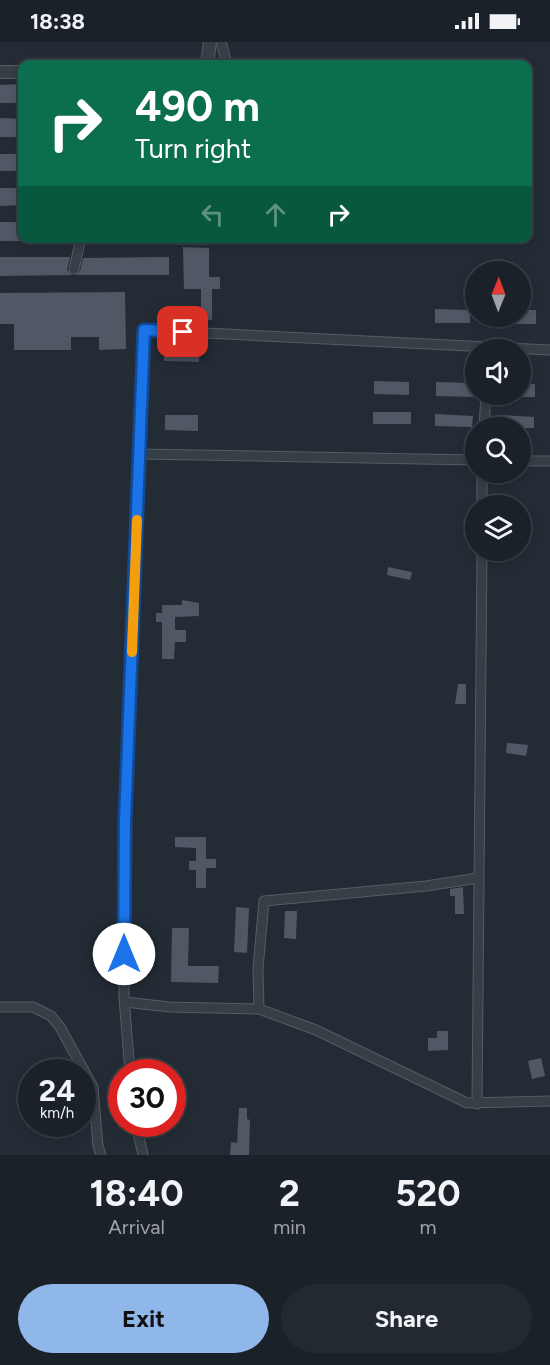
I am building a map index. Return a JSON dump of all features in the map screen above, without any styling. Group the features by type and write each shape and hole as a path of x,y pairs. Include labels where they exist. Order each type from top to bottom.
{"street":[{"path":"208,60 210,42"},
{"path":"221,42 226,60"},
{"path":"0,72 18,72"},
{"path":"74,269 80,243"},
{"path":"129,1059 125,1002 125,821 144,330 465,347"},
{"path":"531,349 550,350"},
{"path":"140,454 465,460"},
{"path":"531,460 550,460"},
{"path":"477,1104 482,561"},
{"path":"259,1009 258,969 264,901 426,886 478,878"},
{"path":"125,1002 169,1007 259,1009 316,1030 467,1102 477,1104 550,1101"},
{"path":"0,1007 33,1007 51,1016 60,1027 93,1087 98,1146 101,1155"},
{"path":"139,1137 143,1155"}],"building":[{"path":"18,84 18,103 0,103 0,85"},
{"path":"0,118 18,119 18,137 0,137"},
{"path":"0,154 18,154 18,171 0,171"},
{"path":"0,188 18,188 18,205 0,206"},
{"path":"0,222 18,222 18,241 0,241"},
{"path":"183,247 209,248 209,277 220,277 220,289 212,289 212,320 181,319 181,307 201,307 201,289 184,289"},
{"path":"0,257 70,257 67,270 72,275 0,276"},
{"path":"169,257 169,275 76,275 80,271 83,258"},
{"path":"125,292 126,349 99,350 99,337 71,337 71,350 14,350 14,324 0,324 0,293"},
{"path":"435,309 465,310 465,323 435,323"},
{"path":"531,310 536,310 536,324 531,324"},
{"path":"164,345 200,345 199,362 164,361"},
{"path":"374,381 409,382 409,395 374,394"},
{"path":"436,382 465,383 465,397 436,396"},
{"path":"531,384 535,384 535,397 531,397"},
{"path":"373,412 411,412 411,424 373,424"},
{"path":"435,414 473,416 465,417 465,427 435,426"},
{"path":"165,415 198,415 198,431 165,430"},
{"path":"500,415 534,417 534,428 531,428 531,417 500,417"},
{"path":"388,567 412,572 410,580 387,575"},
{"path":"182,600 199,603 199,616 175,617 175,630 186,630 186,642 175,642 174,659 162,659 162,622 156,622 156,613 162,613 162,605 182,605"},
{"path":"458,684 466,684 466,704 455,704"},
{"path":"507,743 528,745 526,756 506,753"},
{"path":"175,837 206,837 206,859 216,859 216,868 206,868 206,888 196,888 196,870 189,870 189,861 196,861 196,848 175,847"},
{"path":"463,887 464,914 455,914 455,896 450,896 450,889"},
{"path":"236,907 249,908 247,953 234,952"},
{"path":"285,911 297,911 296,939 284,938"},
{"path":"172,928 189,928 188,966 219,966 218,983 171,982"},
{"path":"437,1031 448,1031 448,1050 428,1051 428,1038 437,1038"},
{"path":"541,1058 545,1076 532,1079 528,1061"},
{"path":"239,1108 247,1108 247,1119 250,1120 249,1155 230,1155 231,1142 237,1143"}],"slow traffic":[{"path":"132,652 137,520"}],"route":[{"path":"124,954 125,821 144,330 183,332"}]}
